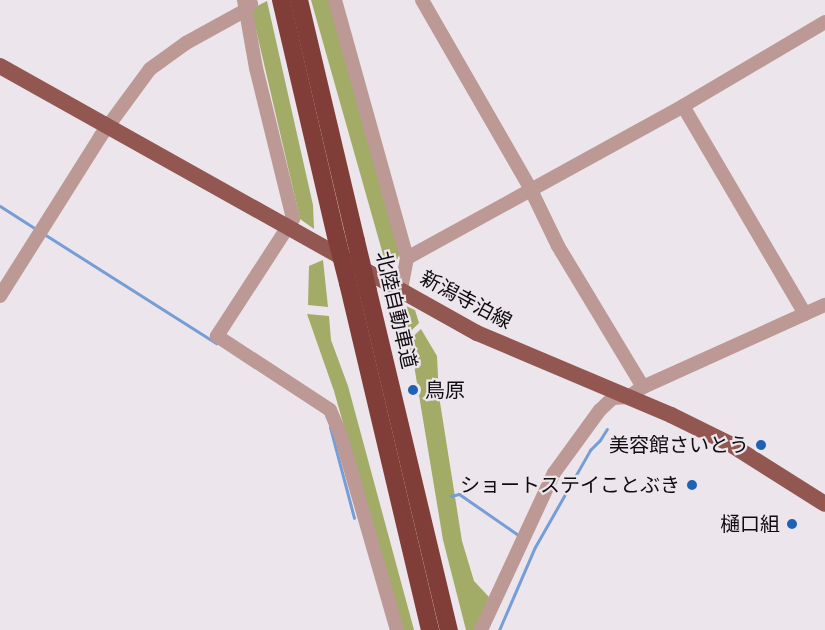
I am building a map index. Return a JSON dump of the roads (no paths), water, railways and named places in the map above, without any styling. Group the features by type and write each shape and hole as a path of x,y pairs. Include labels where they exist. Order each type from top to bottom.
{"highway":[{"name":"北陸自動車道","path":"281,0 430,630"},
{"name":"北陸自動車道","path":"299,0 449,630"}],"main road":[{"name":"新潟寺泊線","path":"0,66 477,333 628,397 730,444 825,504"}],"street":[{"path":"335,0 407,258 400,289"},
{"path":"422,0 530,188 558,246 643,387"},
{"path":"0,296 107,126 150,69 186,43 247,5 256,68 292,219 217,336 330,410 341,436 397,630"},
{"path":"407,258 530,188 683,106 825,22"},
{"path":"683,106 805,314"},
{"path":"481,630 488,623 554,473 600,410 613,398 628,397 643,387 825,305"}],"waterway":[{"path":"0,206 36,229"},
{"path":"44,234 216,343"},
{"path":"330,427 354,518"},
{"path":"499,630 535,547 590,450 607,429"},
{"path":"451,496 459,494 521,537"}],"place":[{"name":"鳥原","path":"413,390"},
{"name":"美容館さいとう","path":"761,445"},
{"name":"ショートステイことぶき","path":"692,485"},
{"name":"樋口組","path":"792,524"}]}
